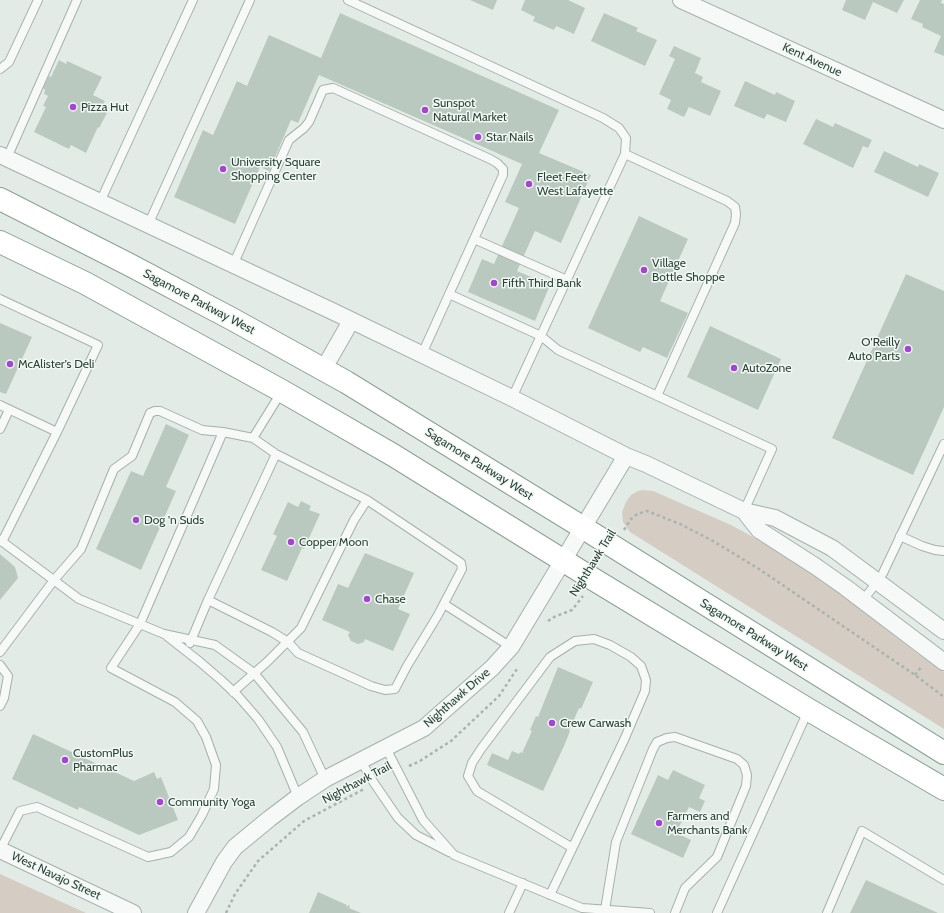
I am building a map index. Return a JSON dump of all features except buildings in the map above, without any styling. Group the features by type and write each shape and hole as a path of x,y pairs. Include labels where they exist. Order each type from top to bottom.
{"highway":[{"name":"Sagamore Parkway West","path":"0,199 225,315 353,386 944,753"},
{"path":"0,242 85,283 282,391 393,455 808,710 944,789"}],"street":[{"name":"Kent Avenue","path":"681,0 944,120"},
{"path":"3,157 422,354 626,456 744,511 775,518 832,548 944,631"},
{"path":"323,370 351,320"},
{"name":"Nighthawk Drive","path":"196,913 224,862 235,847 298,797 325,779 424,728 492,668 511,647 626,456"},
{"path":"744,511 759,530 815,566 863,600 944,662"},
{"name":"West Navajo Street","path":"0,850 133,913"}],"lane":[{"path":"0,69 9,62 38,0"},
{"path":"3,157 77,0"},
{"path":"100,202 193,0"},
{"path":"148,225 250,0"},
{"path":"348,0 603,118 619,128 626,138 625,154 512,398"},
{"path":"233,265 289,140 310,122 323,90 333,88 498,163 503,169 503,175 422,354"},
{"path":"625,154 727,201 735,207 736,214 735,223 657,396"},
{"path":"474,239 567,280"},
{"path":"449,294 541,336 558,350 772,449 744,511"},
{"path":"0,300 98,345 57,432 1,541 79,599 164,634 215,645 254,673 303,732 325,779"},
{"path":"253,438 282,391"},
{"path":"0,405 57,432"},
{"path":"0,429 9,410"},
{"path":"0,652 54,580 81,549 114,469 132,456 150,413 155,411 202,430 253,438 276,454 367,500 461,563 462,570 395,689 385,690 371,686 298,653 288,642 272,632 208,600"},
{"path":"0,850 20,811 37,807 148,857 171,852 189,837 202,815 214,789 216,765 206,737 197,721 174,702 111,668 140,624 222,432"},
{"path":"863,600 878,581 944,444"},
{"path":"187,651 208,600 276,454"},
{"path":"233,692 288,642 301,628 354,520 367,500"},
{"path":"900,536 922,546 944,551"},
{"path":"444,604 511,647"},
{"path":"164,634 187,651 221,680 258,719 277,747 298,797"},
{"path":"550,895 627,733 645,691 646,680 641,666 631,657 610,645 594,639 576,641 550,657 472,763 468,776 477,791 572,847"},
{"path":"0,665 8,676 4,698 0,706"},
{"path":"717,913 808,710"},
{"path":"605,910 616,842 653,748 658,742 667,738 675,738 737,759 744,765 747,776 746,786 717,857 685,888 675,913"},
{"path":"386,748 423,820 454,855"},
{"path":"361,761 398,818 416,834 454,855 582,908 650,913"},
{"path":"826,913 862,831 944,880"},
{"path":"509,913 523,883"}],"path":[{"name":"Nighthawk Trail","path":"614,547 630,520 637,514 647,510 680,524 713,541 759,570 915,675 944,697"},
{"name":"Nighthawk Trail","path":"547,622 554,617 572,610 580,601 593,579"},
{"name":"Nighthawk Trail","path":"399,771 420,761 451,741 499,696 521,662"},
{"name":"Nighthawk Trail","path":"226,913 235,894 258,861 304,821 374,783"}],"shaded area":[{"path":"642,490 653,491 731,525 773,548 837,591 918,654 944,672 944,729 630,532 623,522 622,512 631,495"},
{"path":"0,874 86,913 0,913"}],"place":[{"name":"Pizza Hut","path":"73,107"},
{"name":"Sunspot Natural Market","path":"425,110"},
{"name":"Star Nails","path":"478,137"},
{"name":"University Square Shopping Center","path":"223,169"},
{"name":"Fleet Feet West Lafayette","path":"529,184"},
{"name":"Village Bottle Shoppe","path":"644,270"},
{"name":"Fifth Third Bank","path":"494,283"},
{"name":"O'Reilly Auto Parts","path":"908,349"},
{"name":"McAlister's Deli","path":"10,364"},
{"name":"AutoZone","path":"734,368"},
{"name":"Dog 'n Suds","path":"136,520"},
{"name":"Copper Moon","path":"291,542"},
{"name":"Chase","path":"367,599"},
{"name":"Crew Carwash","path":"552,723"},
{"name":"CustomPlus Pharmac","path":"65,760"},
{"name":"Community Yoga","path":"160,802"},
{"name":"Farmers and Merchants Bank","path":"659,823"}]}
